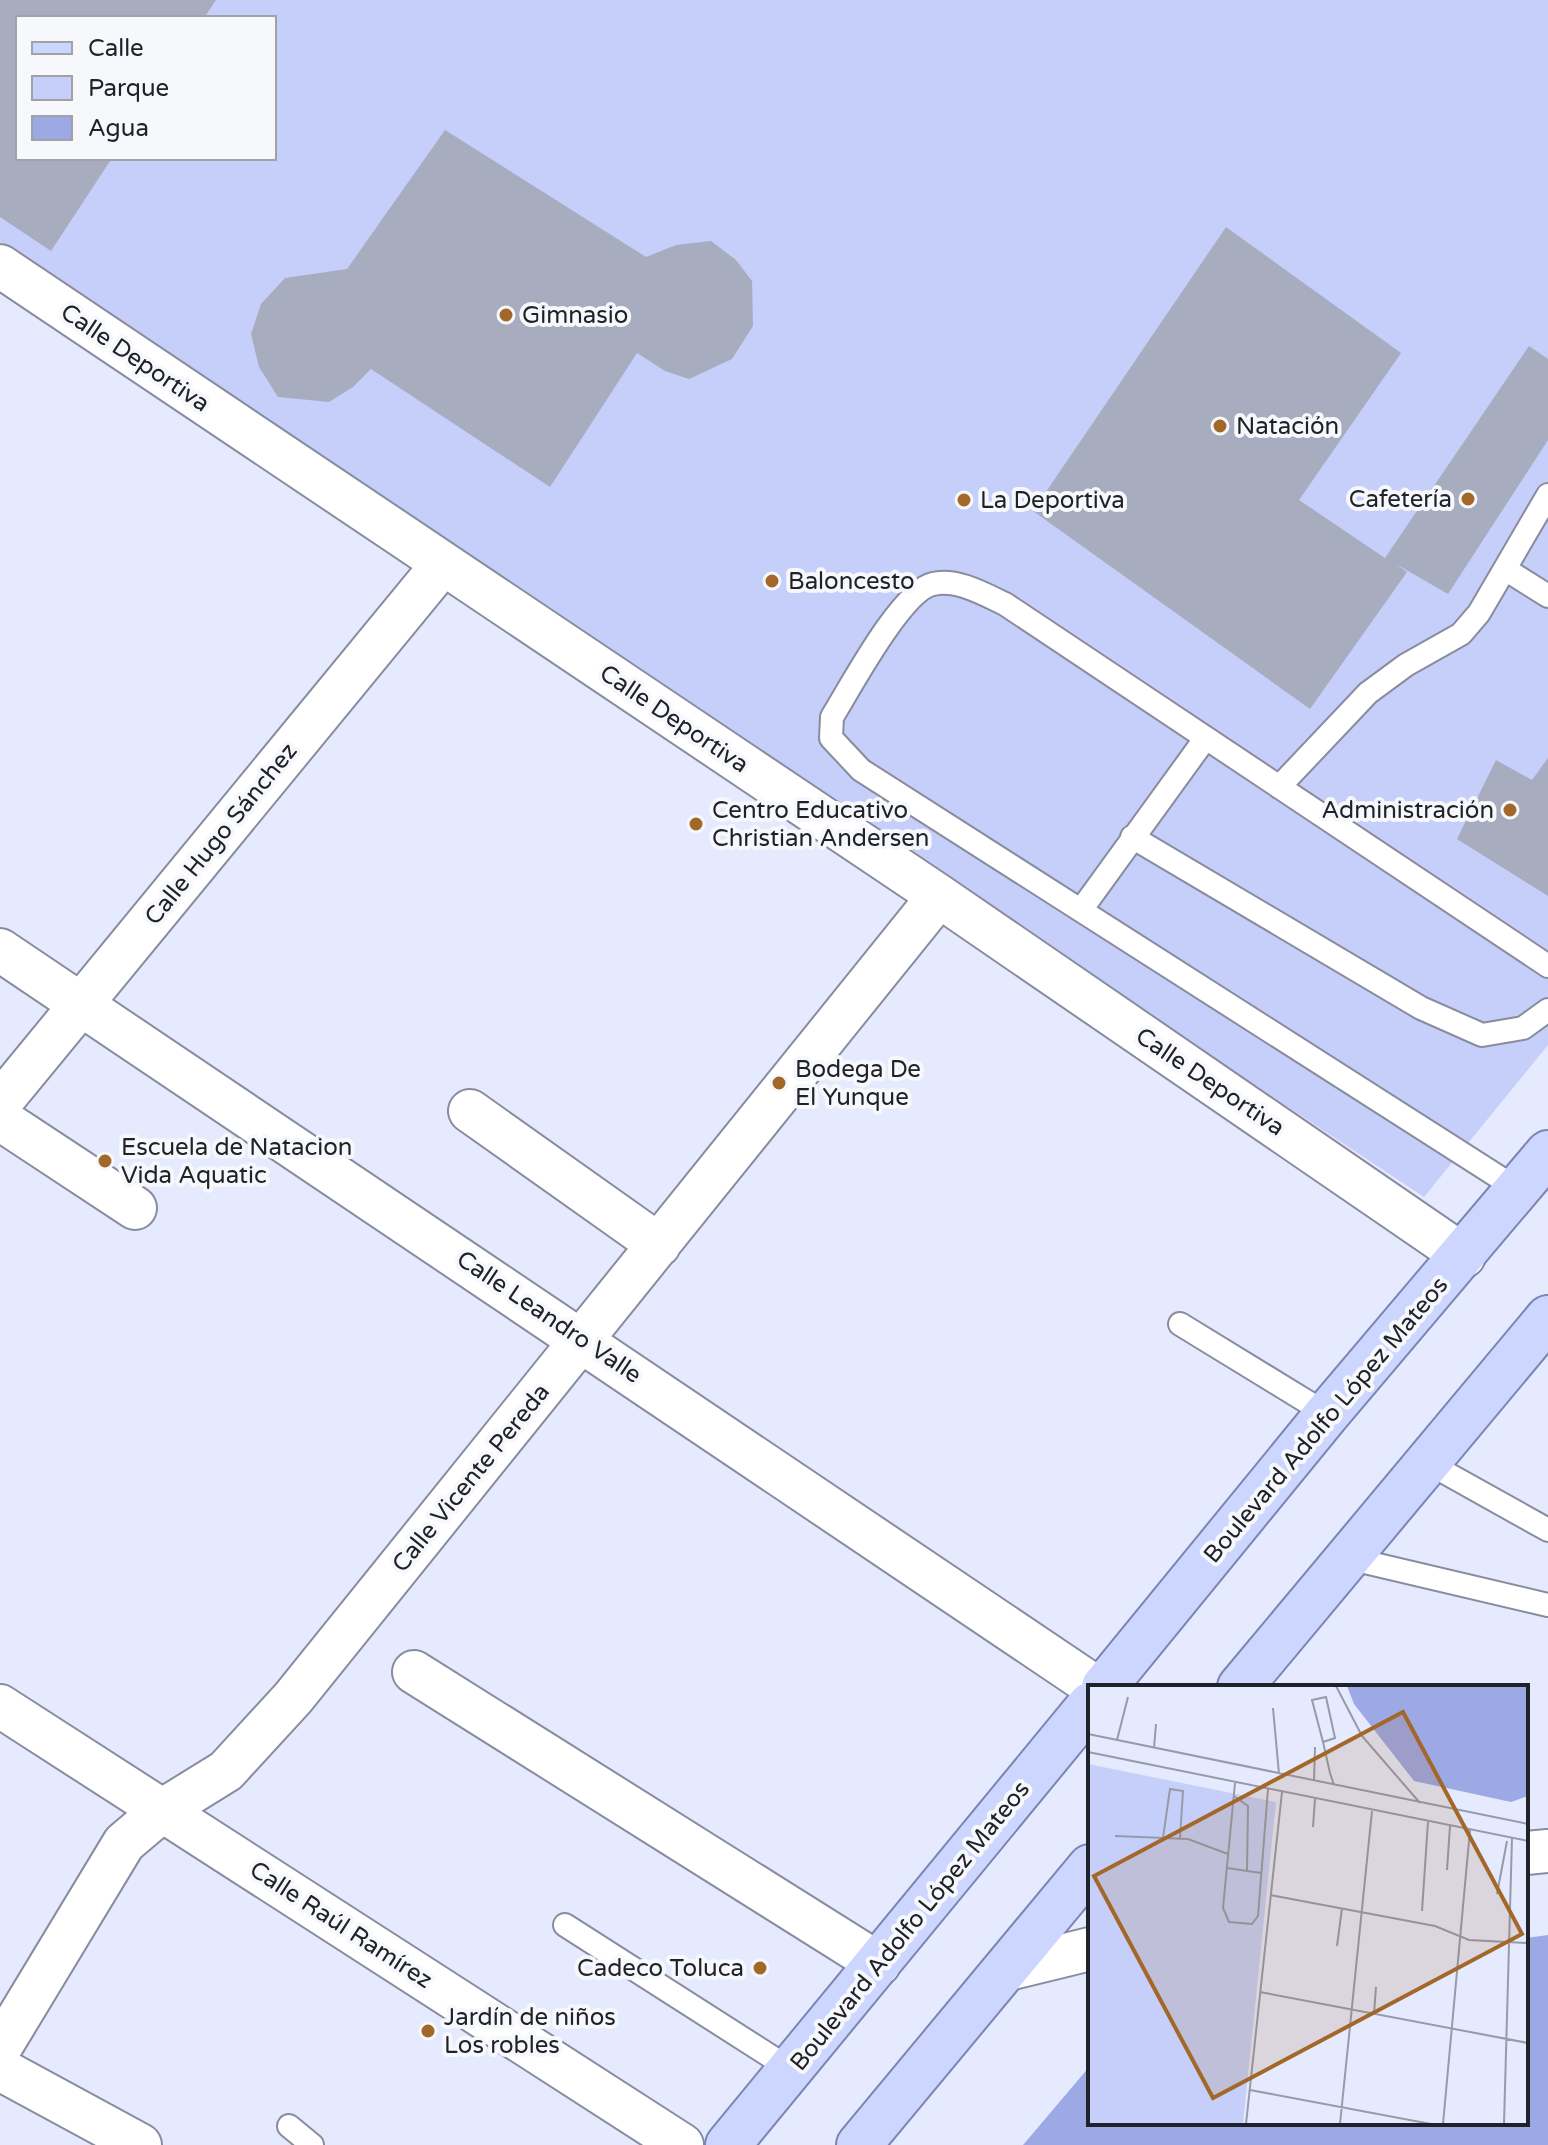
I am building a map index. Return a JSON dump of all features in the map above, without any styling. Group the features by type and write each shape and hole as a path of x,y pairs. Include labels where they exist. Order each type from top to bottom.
{"main road":[{"name":"Boulevard Adolfo López Mateos","path":"1106,1685 1327,1414 1464,1256 1548,1153"},
{"path":"1242,1685 1548,1318"},
{"name":"Boulevard Adolfo López Mateos","path":"728,2145 1088,1707"},
{"path":"859,2145 1088,1869"}],"street":[{"name":"Calle Deportiva","path":"0,266 939,896 1464,1256"},
{"name":"Calle Hugo Sánchez","path":"0,1103 442,565"},
{"name":"Calle Vicente Pereda","path":"0,2048 124,1843 163,1810 226,1771 267,1728 939,896"},
{"name":"Calle Leandro Valle","path":"0,950 1092,1685"},
{"path":"470,1111 659,1245"},
{"path":"0,1119 135,1208"},
{"path":"414,1672 879,1964"},
{"name":"Calle Raúl Ramírez","path":"0,1706 682,2145"},
{"path":"1528,1853 1548,1851"},
{"path":"1004,1970 1088,1949"},
{"path":"0,2069 140,2145"}],"lane":[{"path":"1279,787 1368,693 1406,665 1461,634 1479,613 1548,495"},
{"path":"1505,569 1548,596"},
{"path":"1519,1190 861,770 831,738 832,717 911,595 932,584 950,584 1005,604 1548,966"},
{"path":"1081,910 1205,739"},
{"path":"1132,837 1421,1008 1482,1035 1523,1028 1548,1010"},
{"path":"1180,1324 1327,1414"},
{"path":"1428,1463 1548,1530"},
{"path":"1348,1558 1548,1605"},
{"path":"565,1925 792,2070"},
{"path":"289,2126 312,2145"}],"green space":[{"name":"La Deportiva","path":"0,0 1548,0 1548,1045 1424,1197 760,757 0,242"}],"water":[{"path":"1548,1935 1548,2145 1023,2145 1088,2068 1088,2125 1528,2125 1528,1938"}],"building":[{"path":"0,0 216,0 205,16 16,16 16,160 111,160 51,251 0,217"},
{"name":"Gimnasio","path":"445,130 646,257 676,245 711,241 736,260 752,281 753,326 732,359 689,379 665,371 637,353 550,487 371,369 353,387 329,402 278,397 259,367 251,334 261,304 285,278 347,269"},
{"name":"Natación","path":"1226,227 1401,353 1299,500 1385,558 1529,346 1548,359 1548,440 1448,594 1396,564 1407,572 1310,709 1033,511"},
{"name":"Administración","path":"1548,758 1548,896 1457,839 1496,760 1532,780"}],"place":[{"name":"Gimnasio","path":"506,315"},
{"name":"Natación","path":"1220,426"},
{"name":"Cafetería","path":"1468,499"},
{"name":"La Deportiva","path":"964,500"},
{"name":"Baloncesto","path":"772,581"},
{"name":"Administración","path":"1510,810"},
{"name":"Centro Educativo Christian Andersen","path":"696,824"},
{"name":"Bodega De El Yunque","path":"779,1083"},
{"name":"Escuela de Natacion Vida Aquatic","path":"105,1161"},
{"name":"Cadeco Toluca","path":"760,1968"},
{"name":"Jardín de niños Los robles","path":"428,2031"}]}
